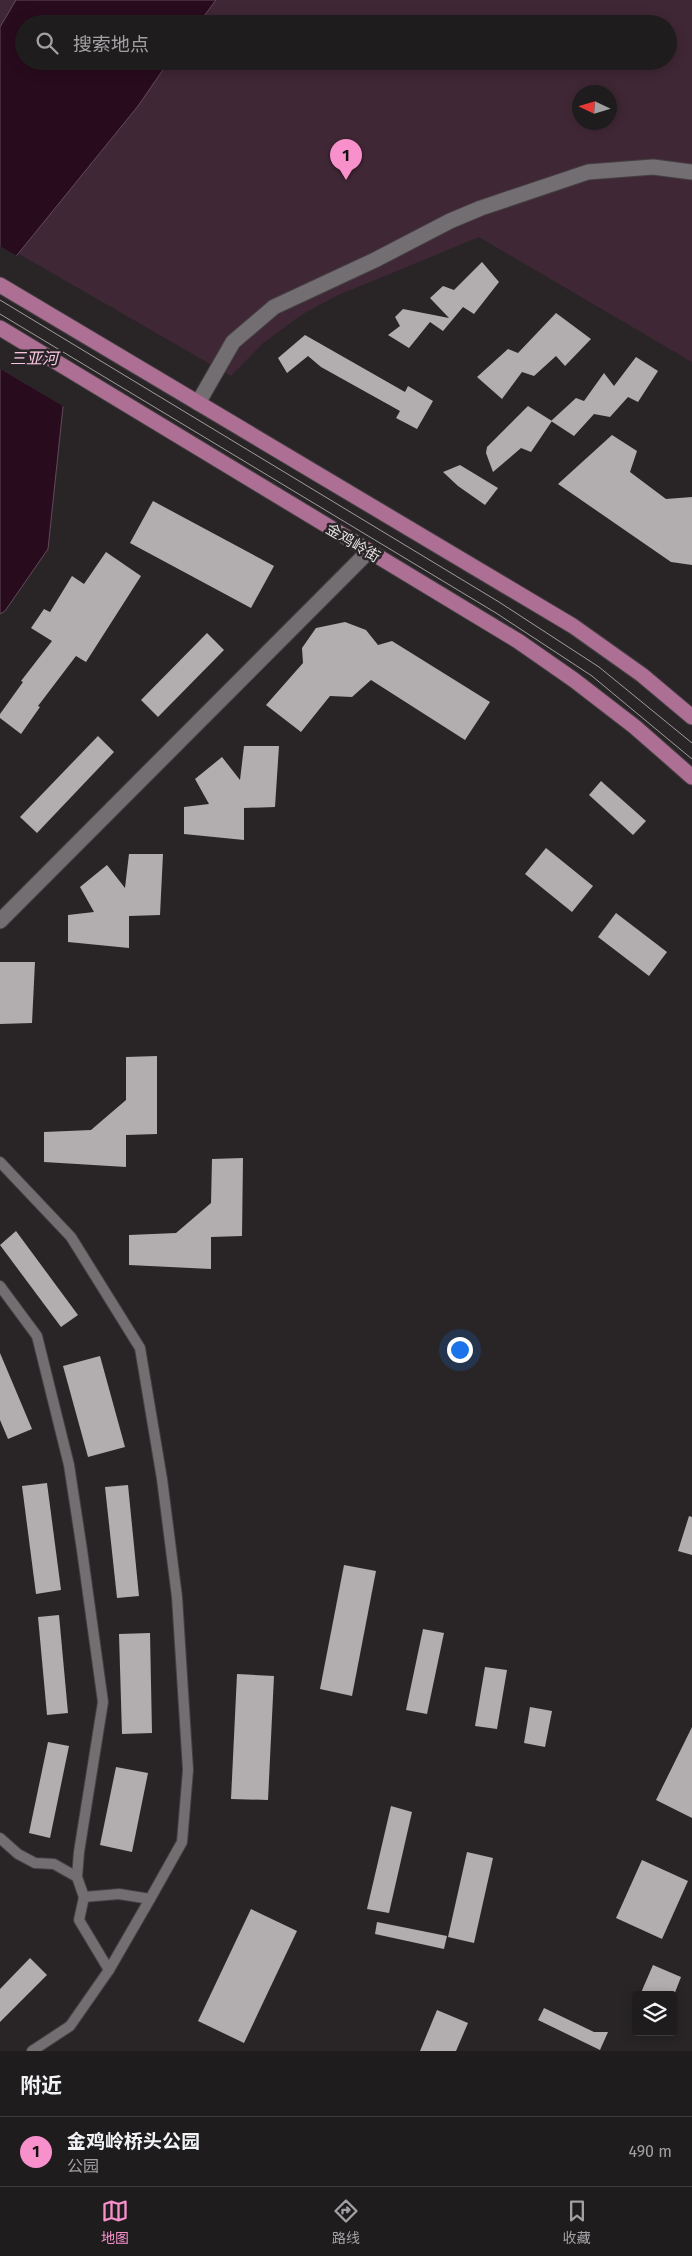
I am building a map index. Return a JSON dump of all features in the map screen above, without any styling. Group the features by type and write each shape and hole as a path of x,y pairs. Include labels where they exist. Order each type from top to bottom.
{"main road":[{"path":"0,285 573,626 642,675 692,718"},
{"name":"金鸡岭街","path":"0,328 518,641 566,674 635,727 692,777"}],"street":[{"path":"198,403 233,342 274,307 375,260 450,221 480,208 588,172 653,167 692,172"},
{"path":"0,921 368,552"}],"lane":[{"path":"0,1162 71,1237 140,1348 162,1479 177,1597 188,1770 182,1842 109,1970 70,2026 32,2051"},
{"path":"0,1286 37,1336 67,1456 82,1550 103,1702 79,1852 77,1878 84,1897 79,1920 109,1970"},
{"path":"0,1838 18,1854 35,1863 54,1864 77,1878"},
{"path":"84,1897 119,1894 150,1899"}],"shaded area":[{"path":"0,0 692,0 692,362 479,237 336,296 301,315 262,344 231,376 0,243"}],"water":[{"name":"三亚河","path":"16,0 216,0 205,15 15,15 15,70 163,70 138,106 13,260 69,350 48,549 5,611 0,614 0,27"}],"pier":[{"path":"0,246 19,257 16,260 72,349 66,408 0,369"}],"building":[{"path":"482,262 499,282 474,314 463,307 443,331 430,322 409,348 388,335 400,326 395,317 403,309 449,318 430,298 443,286 454,290"},
{"path":"556,313 591,339 565,366 556,356 534,376 522,372 502,399 477,377 508,349 518,353"},
{"path":"305,335 405,392 408,386 433,401 417,429 396,418 400,411 321,367 308,356 287,373 278,358"},
{"path":"636,357 658,371 638,402 628,397 610,417 594,414 574,436 551,421 576,398 584,401 604,373 614,386"},
{"path":"528,406 552,421 531,452 521,448 493,472 486,453 487,447"},
{"path":"612,435 637,451 630,472 666,499 692,497 692,565 671,562 558,484"},
{"path":"460,465 498,488 485,505 458,486 443,472"},
{"path":"153,501 274,566 251,608 130,543"},
{"path":"106,552 141,576 86,662 76,656 38,706 40,707 21,734 0,718 0,714 23,682 21,681 52,641 31,628 44,609 50,612 72,576 84,584"},
{"path":"345,622 366,630 378,645 392,641 490,702 465,740 371,680 352,697 330,696 301,732 266,705 303,663 302,648 316,628"},
{"path":"207,633 224,650 158,717 141,700"},
{"path":"98,736 114,752 37,833 20,817"},
{"path":"244,746 279,746 275,807 244,808 244,840 184,834 184,807 209,804 195,779 222,757 240,780"},
{"path":"601,781 646,821 633,835 589,795"},
{"path":"546,848 593,886 572,912 525,874"},
{"path":"129,854 163,854 160,915 129,916 129,948 68,942 68,915 94,912 80,887 107,865 125,888"},
{"path":"616,913 667,952 649,976 598,937"},
{"path":"0,962 35,962 32,1023 0,1024"},
{"path":"157,1056 157,1134 126,1135 126,1167 44,1162 44,1132 91,1130 126,1100 126,1057"},
{"path":"243,1158 242,1236 211,1237 211,1269 129,1265 129,1235 176,1233 211,1203 212,1159"},
{"path":"16,1231 78,1315 61,1327 0,1245"},
{"path":"0,1353 32,1429 8,1439 0,1420"},
{"path":"100,1356 125,1447 88,1457 63,1366"},
{"path":"47,1483 61,1590 36,1594 22,1486"},
{"path":"128,1485 139,1596 117,1598 105,1487"},
{"path":"689,1516 692,1517 692,1555 678,1551"},
{"path":"344,1565 376,1571 352,1696 320,1689"},
{"path":"59,1615 68,1713 47,1715 38,1617"},
{"path":"423,1629 444,1633 427,1714 406,1710"},
{"path":"150,1633 152,1733 122,1734 119,1634"},
{"path":"485,1667 507,1670 497,1729 475,1726"},
{"path":"237,1674 274,1676 268,1800 231,1799"},
{"path":"530,1707 552,1711 545,1747 524,1743"},
{"path":"692,1727 692,1818 656,1800"},
{"path":"48,1742 69,1746 50,1838 29,1833"},
{"path":"116,1767 148,1773 132,1852 100,1845"},
{"path":"391,1806 412,1812 389,1913 367,1909"},
{"path":"467,1852 493,1858 474,1943 448,1937"},
{"path":"642,1860 688,1881 662,1939 616,1918"},
{"path":"251,1909 297,1931 244,2043 198,2021"},
{"path":"377,1922 447,1936 444,1949 375,1934"},
{"path":"30,1958 47,1975 0,2022 0,1989"},
{"path":"653,1965 681,1977 676,1991 642,1991"},
{"path":"544,2008 594,2032 608,2032 600,2050 538,2020"},
{"path":"437,2010 468,2023 456,2051 420,2051"}],"tram line":[{"path":"0,300 499,602 599,667 692,743"},
{"path":"0,314 496,613 592,676 692,759"}],"place":[{"name":"金鸡岭桥头公园","path":"346,180"}]}
